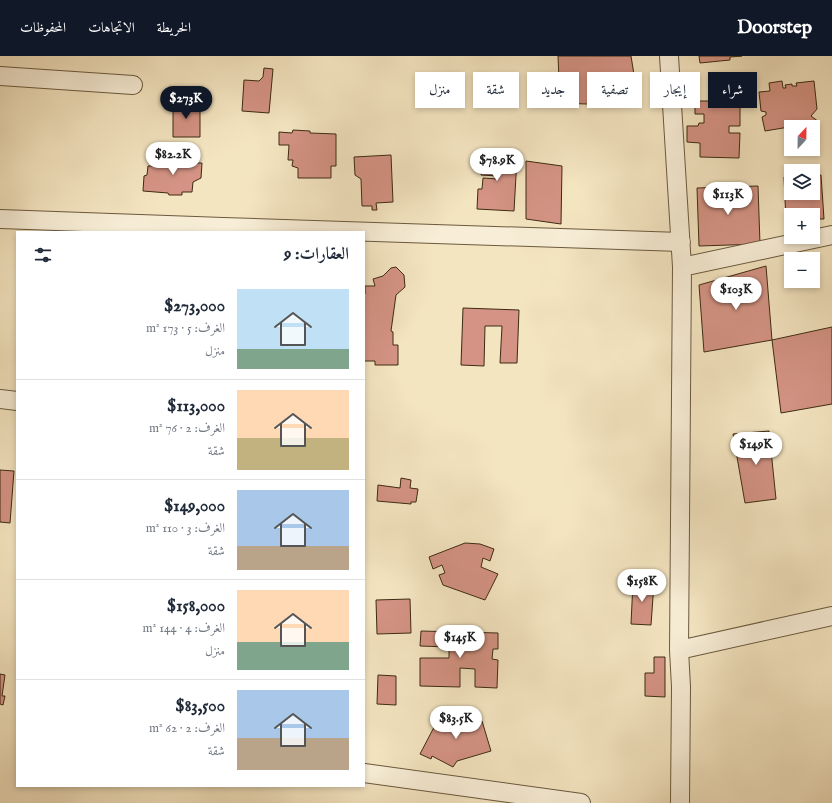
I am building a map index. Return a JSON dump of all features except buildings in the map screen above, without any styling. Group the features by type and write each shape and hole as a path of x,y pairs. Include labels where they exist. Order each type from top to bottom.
{"street":[{"path":"669,56 682,267 679,650 681,687 680,803"},
{"path":"0,76 133,85"},
{"path":"0,219 31,226 261,231"},
{"path":"365,234 680,242"},
{"path":"682,267 832,235"},
{"path":"0,399 16,401"},
{"path":"679,650 832,616"},
{"path":"365,773 581,803"}]}
